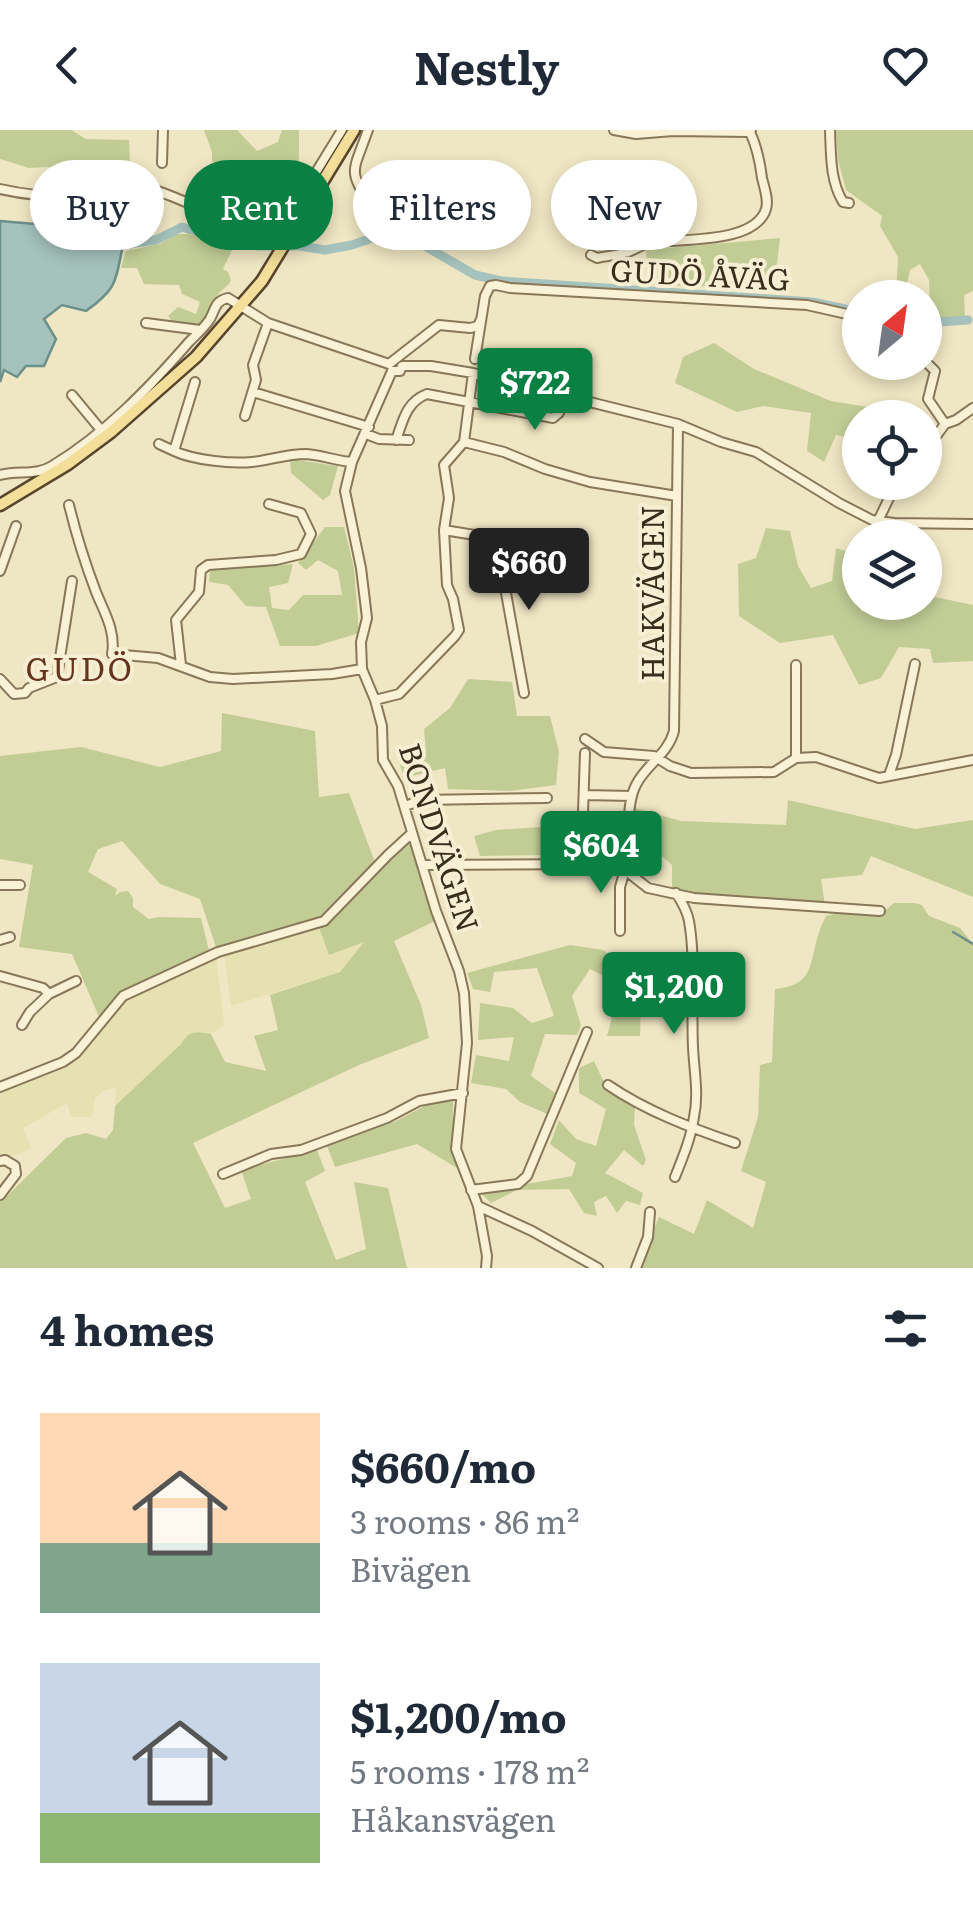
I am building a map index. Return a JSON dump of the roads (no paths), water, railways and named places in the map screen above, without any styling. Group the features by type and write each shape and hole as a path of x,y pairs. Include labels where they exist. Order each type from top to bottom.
{"main road":[{"path":"0,505 68,464 155,395 239,305 288,238 348,130"}],"street":[{"path":"162,130 162,160"},
{"path":"0,189 43,196 98,196 152,189 245,223 276,227 291,213 348,130"},
{"path":"358,160 368,130"},
{"path":"592,255 596,258 633,251 651,242 730,235 756,223 765,212 758,149 751,131 636,134 614,130"},
{"path":"830,130 837,192 843,202 849,203"},
{"name":"GUDÖ ÅVÄG","path":"483,315 490,286 496,285 806,305 842,313"},
{"path":"0,475 39,473 101,430 153,384 209,320 216,302 228,298 268,323 395,365 473,373 678,424 756,452 876,520"},
{"path":"395,365 439,325 470,328 478,326 483,315"},
{"path":"476,360 483,315"},
{"path":"146,323 200,330"},
{"path":"246,416 256,380 253,364 268,323"},
{"name":"BONDVÄGEN","path":"395,365 352,462 346,491 367,618 360,642 362,669 382,726 383,760 405,806 464,993 467,1043 456,1149 478,1206 486,1268"},
{"path":"375,700 399,694 458,630 454,599 447,586 444,530 448,498 444,465 464,442 473,373"},
{"path":"933,380 928,399 945,424"},
{"path":"174,451 195,382"},
{"path":"253,392 368,430 379,439 409,440"},
{"path":"396,440 408,408 416,398 427,394 553,418 559,413 562,395"},
{"path":"72,395 101,430"},
{"path":"942,428 973,408"},
{"name":"HAKVÄGEN","path":"618,861 624,852 638,781 672,740 675,719 678,424"},
{"path":"464,442 590,482 677,496"},
{"path":"160,444 184,456 250,462 311,454 352,462"},
{"path":"181,665 176,620 199,592 201,570 208,565 276,560 301,554 311,534 300,514 269,504"},
{"path":"69,505 107,615 114,645 112,654 158,658 215,678 269,679 362,669"},
{"path":"942,524 973,524"},
{"path":"0,570 16,526"},
{"path":"444,530 554,548"},
{"path":"508,541 513,562 506,594 524,693"},
{"path":"0,679 14,694 25,694 56,677 72,581"},
{"path":"889,775 915,664"},
{"path":"796,665 796,758"},
{"path":"584,739 604,752 658,758 690,773 774,772 796,758 816,757 879,778 973,760"},
{"path":"583,812 585,754"},
{"path":"584,796 632,796"},
{"path":"405,806 422,800 547,798"},
{"path":"0,1087 76,1053 123,996 218,952 324,921 412,834"},
{"path":"423,865 618,861 648,888 694,898 880,911"},
{"path":"620,931 620,886 625,870"},
{"path":"0,886 20,885"},
{"path":"675,1177 692,1128 696,1094 689,919 676,893"},
{"path":"0,976 43,988 50,994"},
{"path":"22,1026 30,1012 50,994 76,981"},
{"path":"472,1190 518,1184 527,1176 587,1032"},
{"path":"608,1085 633,1102 735,1143"},
{"path":"223,1174 270,1154 301,1150 387,1118 419,1101 463,1094"},
{"path":"0,1160 15,1166 16,1174 0,1195"},
{"path":"478,1206 598,1268"},
{"path":"636,1268 648,1237 650,1212"}],"water":[{"path":"0,221 30,224 30,250 122,250 116,276 104,296 86,311 62,305 44,319 56,339 44,366 26,366 17,377 4,370 0,382"}],"waterway":[{"path":"164,236 182,227 258,246 325,250 375,237 411,238 475,275 501,281 812,302 842,308"},
{"path":"942,322 968,320"},
{"path":"953,932 973,944"}],"district":[{"name":"GUDÖ","path":"80,670"}]}
